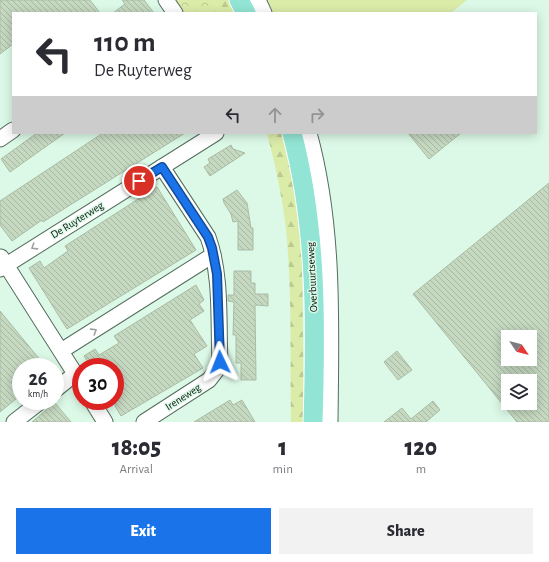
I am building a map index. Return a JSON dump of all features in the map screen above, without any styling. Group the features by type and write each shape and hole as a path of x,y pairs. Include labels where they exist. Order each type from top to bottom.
{"main road":[{"path":"239,0 245,12"},
{"name":"Overbuurtseweg","path":"292,134 307,206 314,275 314,422"}],"street":[{"path":"166,0 174,12"},
{"path":"258,0 264,12"},
{"path":"0,139 12,131"},
{"name":"De Ruyterweg","path":"2,263 214,134"},
{"name":"Overbuurtseweg","path":"309,134 315,155 325,217 330,280 330,422"},
{"name":"Ireneweg","path":"144,422 209,380 216,371 220,362 217,274 208,237 162,167"},
{"path":"61,351 213,255"},
{"path":"2,263 72,369"},
{"path":"14,422 29,410"},
{"path":"98,410 105,422"}],"green space":[{"path":"171,0 214,0 220,12 178,12"},
{"path":"214,0 230,0 236,12 220,12"},
{"path":"264,0 467,0 452,12 270,12"},
{"path":"267,134 282,134 296,193 302,248 304,422 291,422 289,263 284,213 274,159"}],"building":[{"path":"0,0 90,0 99,12 12,12 12,45 0,54"},
{"path":"122,0 144,0 153,12 114,12 125,4"},
{"path":"36,134 64,134 10,172 1,159"},
{"path":"101,134 183,134 43,222 42,220 12,241 0,225 0,201"},
{"path":"409,134 460,134 429,159"},
{"path":"231,145 233,149 245,153 210,176 204,167 210,163 208,159"},
{"path":"549,183 549,422 517,422 507,410 537,410 537,374 501,374 501,402 413,294"},
{"path":"157,187 196,250 67,329 29,268 40,261 44,268 68,251 65,246"},
{"path":"237,190 247,203 251,228 253,228 253,250 238,250 238,221 233,222 231,214 224,203 223,199"},
{"path":"234,271 251,271 251,283 255,283 255,294 268,294 268,306 255,305 256,380 241,380 241,363 236,363 236,335 233,335 234,302 228,301 228,295 234,295"},
{"path":"196,285 204,300 199,304 204,311 190,320 207,346 194,354 203,368 121,416 117,410 124,410 124,358 85,358 84,356 95,349 99,355 119,343 114,336"},
{"path":"0,311 39,358 12,358 12,402 0,412"},
{"path":"397,351 412,370 398,380 384,362"},
{"path":"230,400 233,405 242,400 255,422 194,422"},
{"path":"433,401 440,410 426,422 384,422 402,408 411,419"},
{"path":"61,410 71,422 32,422 45,411"}],"route":[{"path":"139,181 162,167 208,237 212,248 217,274 220,362"}]}
